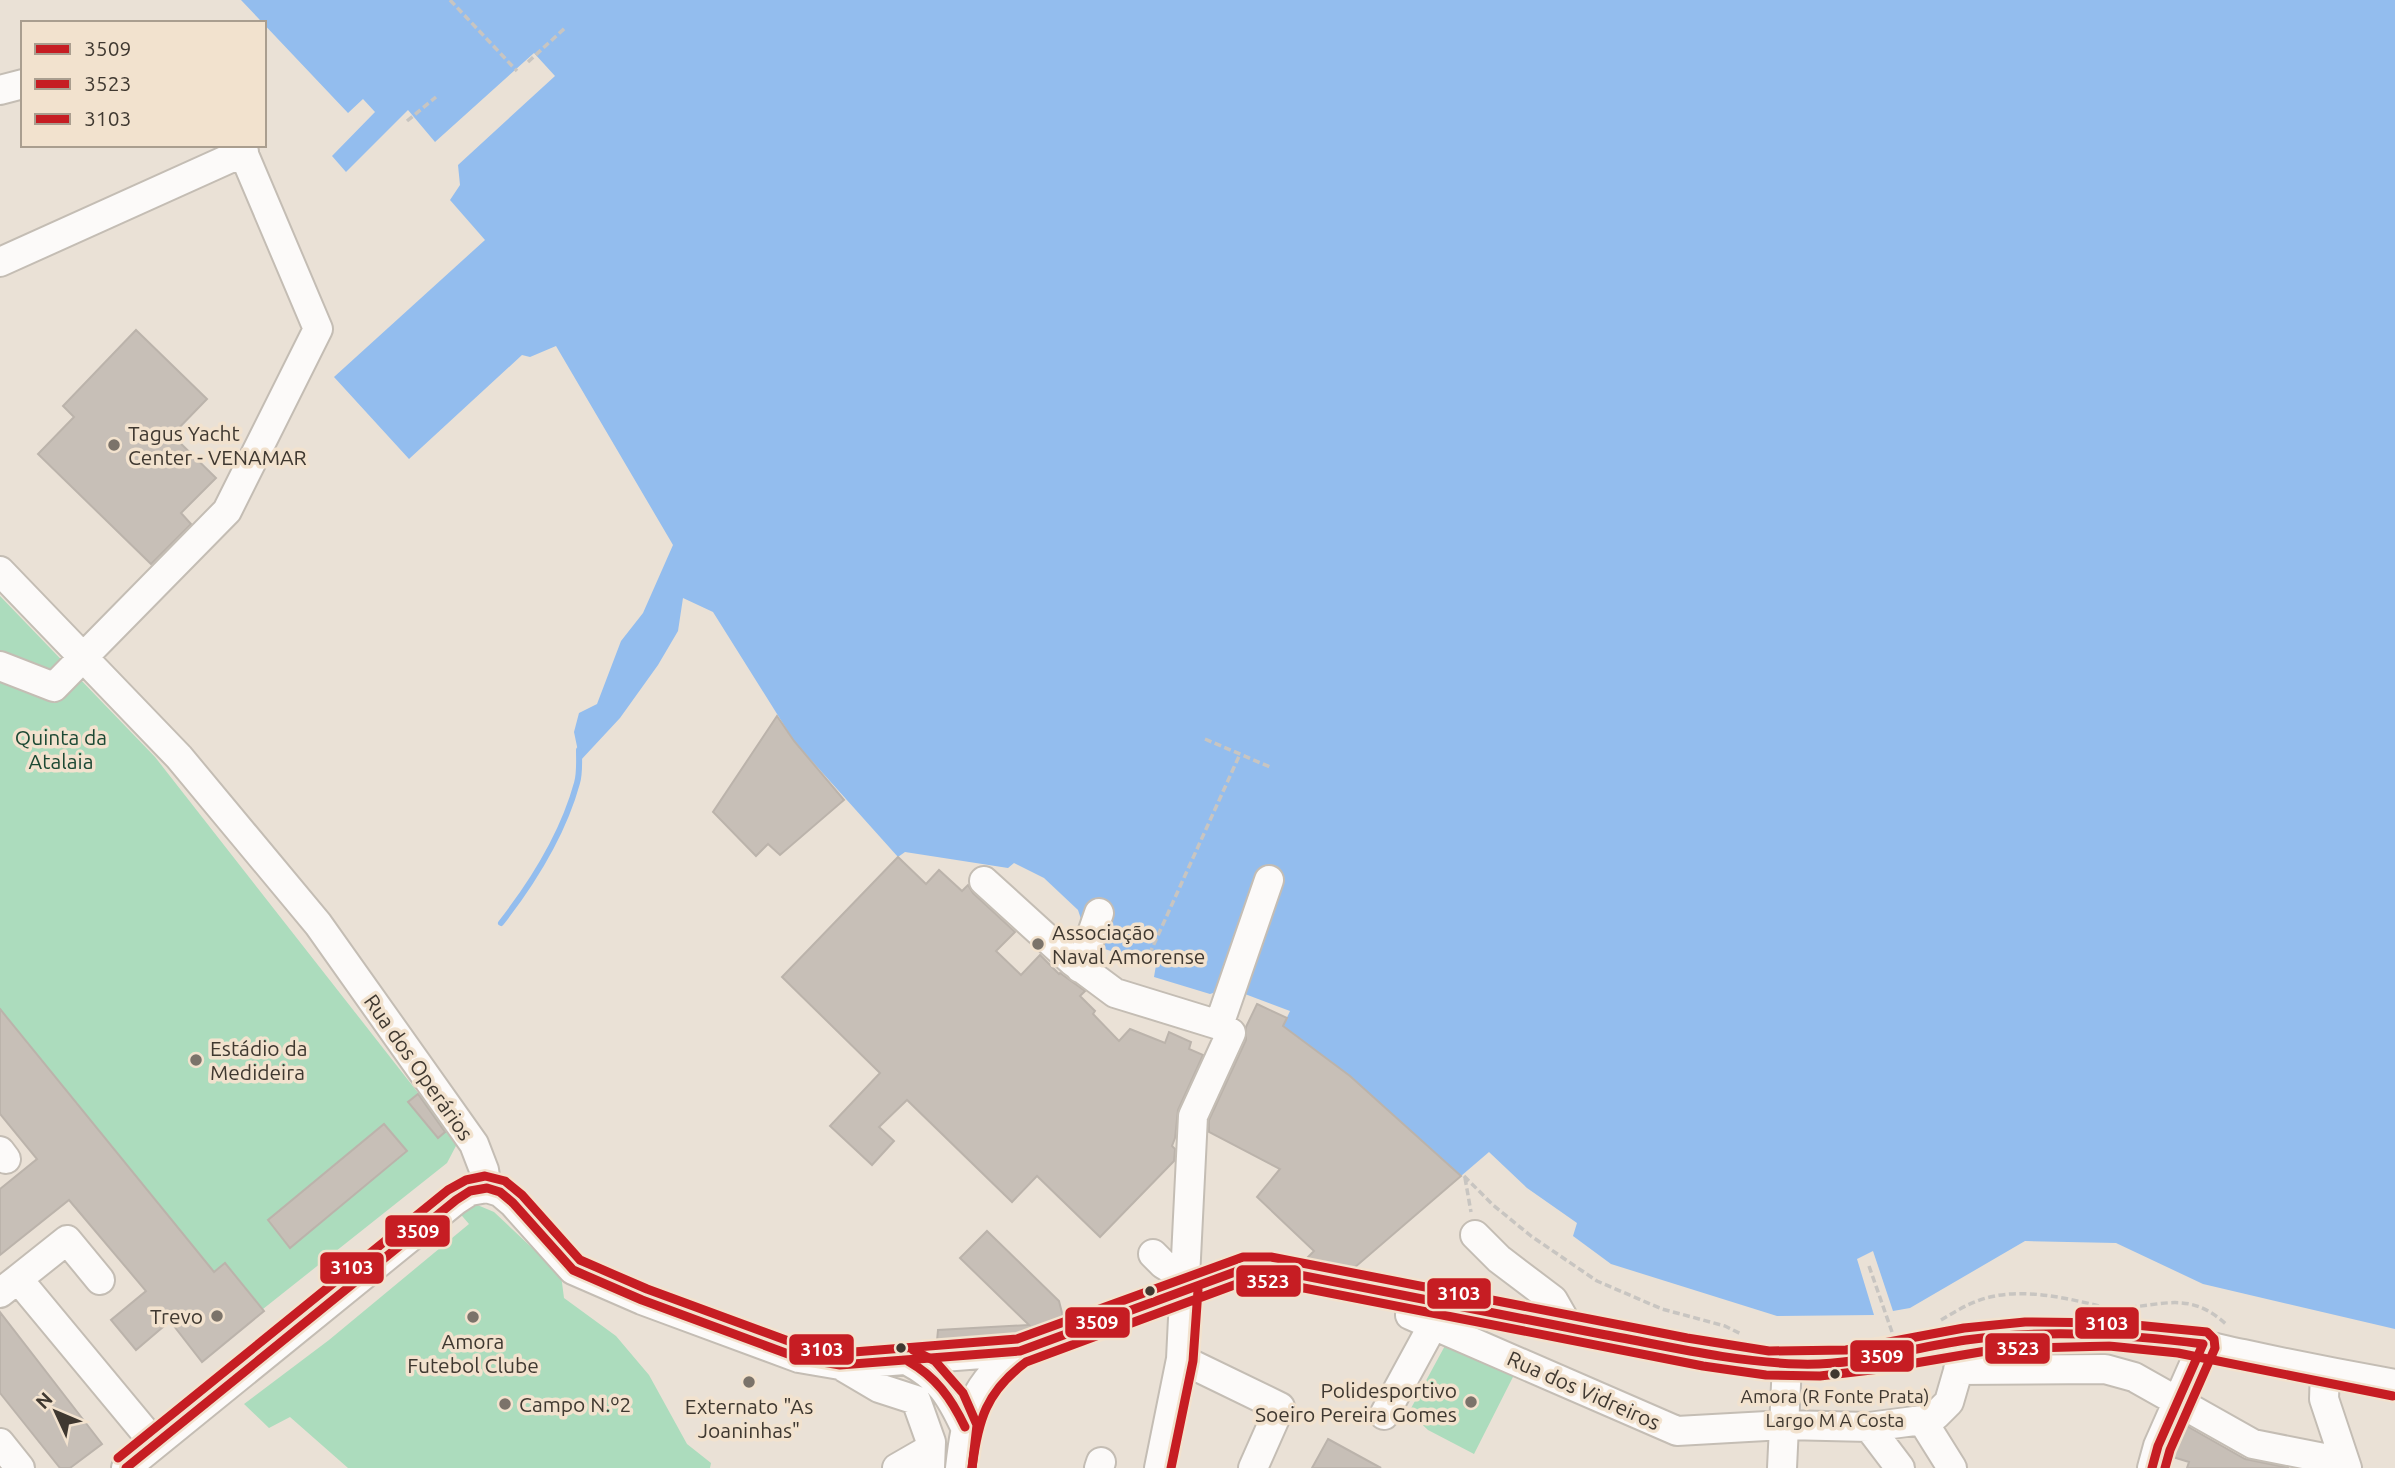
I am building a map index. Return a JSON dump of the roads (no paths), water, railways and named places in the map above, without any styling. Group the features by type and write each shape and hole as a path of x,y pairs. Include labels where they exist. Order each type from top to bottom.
{"street":[{"path":"0,90 21,85"},
{"path":"0,262 242,149 318,328 227,511 54,687 0,666"},
{"name":"Rua dos Operários","path":"0,571 179,757 318,924 474,1144 484,1170 486,1188"},
{"path":"1219,1025 1269,880"},
{"path":"984,881 1080,968 1111,990 1219,1025 1231,1033 1193,1116 1181,1359 1159,1468"},
{"path":"1080,968 1098,913"},
{"path":"126,1468 456,1200 470,1191 486,1188 500,1192 513,1203 573,1270 642,1300 799,1358 840,1365 1020,1351"},
{"path":"1475,1235 1499,1259 1553,1300 1569,1328"},
{"path":"100,1280 67,1240 9,1286 155,1444"},
{"path":"1153,1254 1186,1284"},
{"path":"960,1468 965,1427 975,1400 988,1377 1001,1363 1020,1351 1186,1284 1243,1269 1269,1269 1569,1328 1739,1359 1787,1364 1855,1362 1967,1340 2023,1335 2111,1334 2203,1344 2395,1384"},
{"name":"Rua dos Vidreiros","path":"1418,1297 1410,1315 1676,1431 1784,1425 1869,1427 1922,1420"},
{"path":"1384,1415 1433,1325"},
{"path":"1952,1468 1922,1420 1936,1415 1949,1402 1967,1340"},
{"path":"2152,1468 2158,1446 2203,1344"},
{"path":"1181,1359 1280,1407 1253,1468"},
{"path":"908,1361 927,1370 939,1382 951,1398 965,1427"},
{"path":"1782,1468 1787,1364"},
{"path":"840,1365 879,1388 916,1400 930,1442 930,1458 897,1468"},
{"path":"1958,1370 2105,1369 2134,1377 2253,1444 2346,1465"},
{"path":"2325,1371 2324,1399 2346,1465"},
{"path":"1869,1427 1900,1468"},
{"path":"0,1443 20,1468"}],"water":[{"path":"241,0 2395,0 2395,1329 2203,1284 2116,1243 2025,1241 1910,1308 1893,1311 1873,1251 1857,1259 1874,1315 1777,1316 1611,1264 1573,1236 1577,1223 1527,1188 1489,1152 1461,1176 1350,1076 1283,1026 1290,1011 1229,988 1210,994 1154,977 1156,965 1079,941 1081,919 1078,910 1044,878 1014,863 1008,868 905,852 898,857 794,741 713,612 683,598 678,631 658,665 620,718 580,761 574,732 579,713 597,704 621,641 643,613 673,545 556,346 530,357 522,355 409,459 334,377 485,240 450,200 460,185 458,165 555,76 534,53 435,142 408,110 346,172 332,156 375,112 363,99 348,113 266,26 266,21 261,21"}],"waterway":[{"path":"501,923 535,874 564,821 578,779 579,750"}],"place":[{"name":"Tagus Yacht Center - VENAMAR","path":"114,445"},
{"name":"Associação Naval Amorense","path":"1038,944"},
{"name":"Estádio da Medideira","path":"196,1060"},
{"name":"Trevo","path":"217,1316"},
{"name":"Amora Futebol Clube","path":"473,1317"},
{"name":"Amora (R Fonte Prata) Largo M A Costa","path":"1835,1374"},
{"name":"Externato \"As Joaninhas\"","path":"749,1382"},
{"name":"Polidesportivo Soeiro Pereira Gomes","path":"1471,1402"},
{"name":"Campo N.º2","path":"505,1404"}],"park label":[{"name":"Quinta da Atalaia","path":"61,749"}]}
